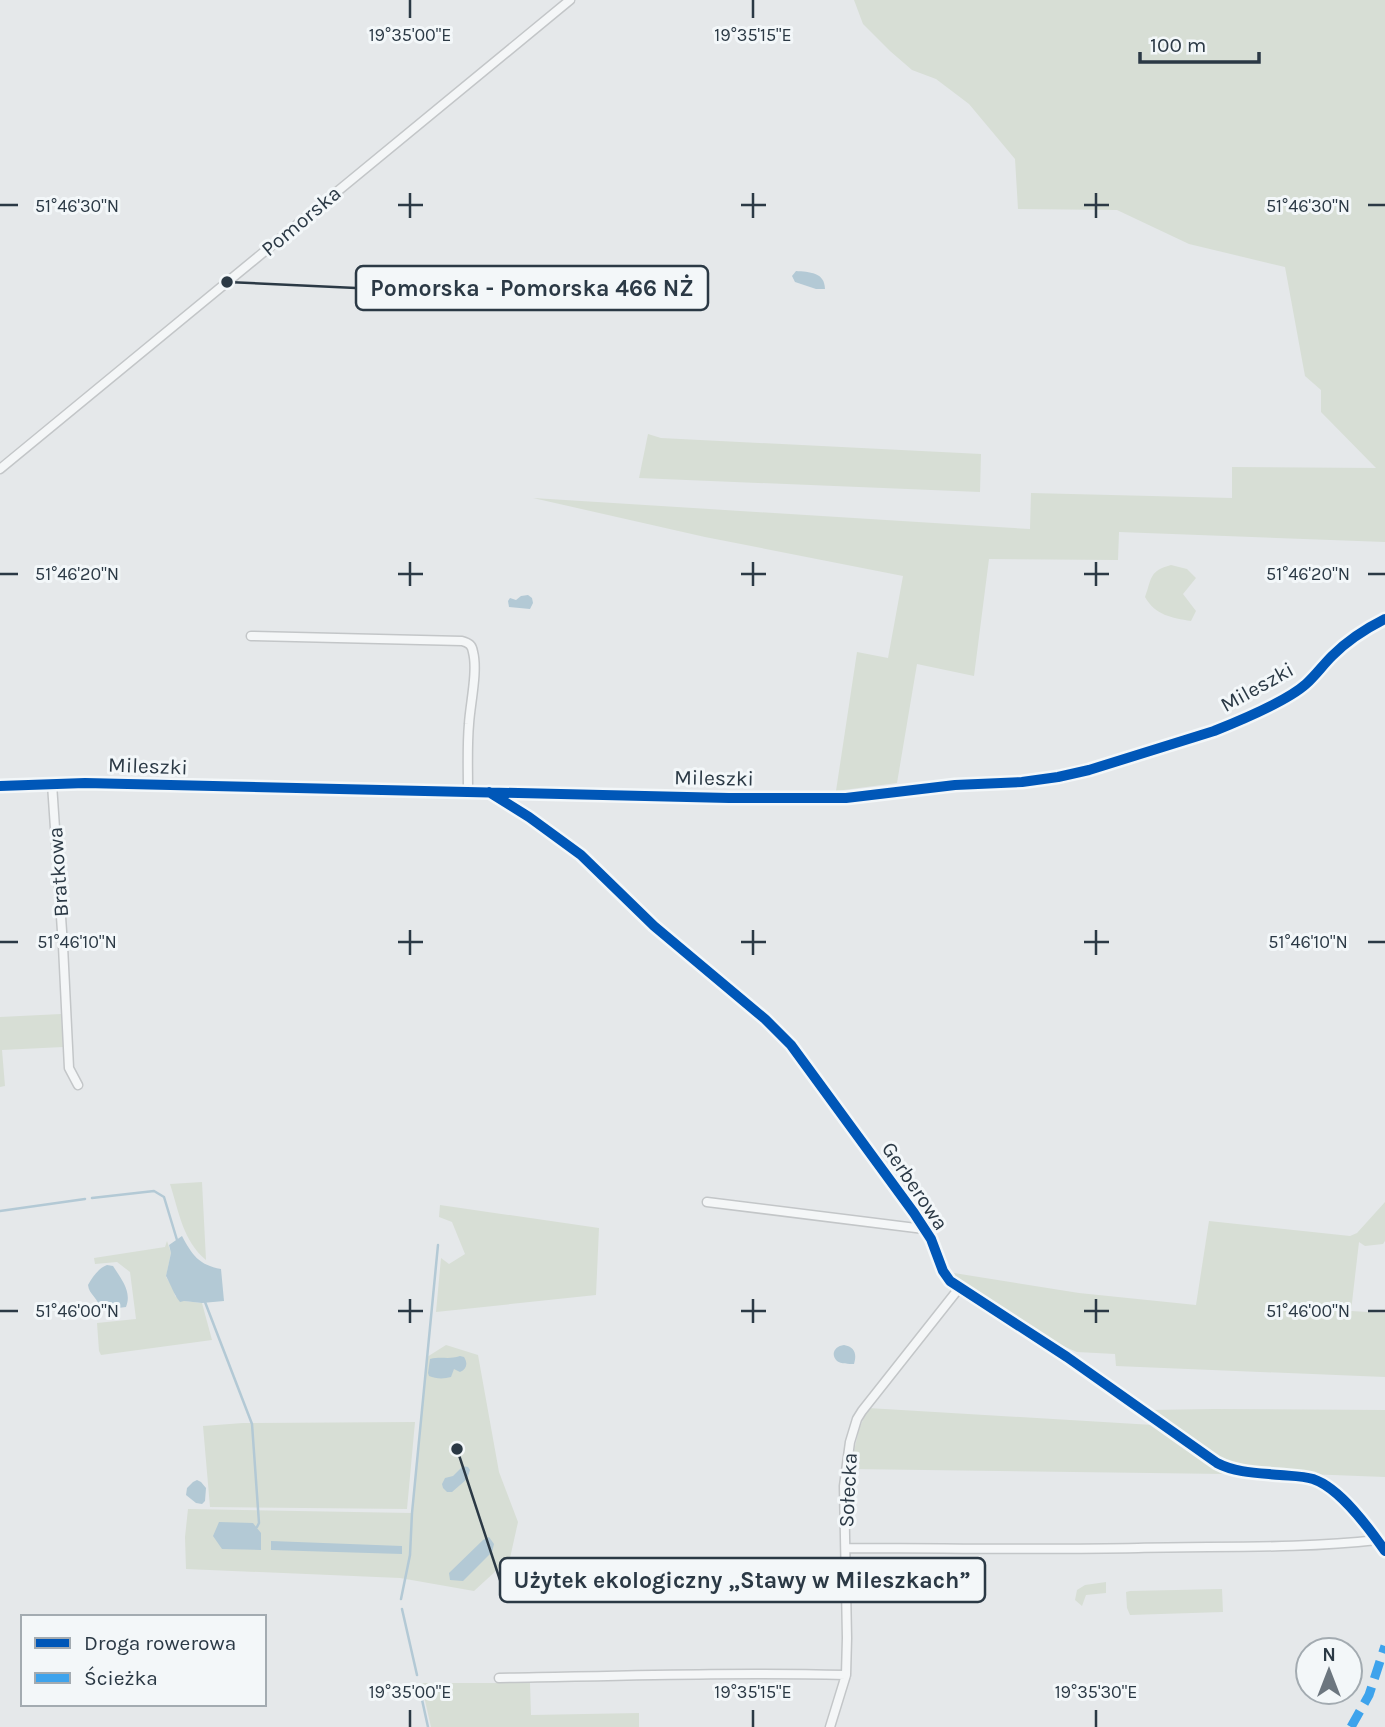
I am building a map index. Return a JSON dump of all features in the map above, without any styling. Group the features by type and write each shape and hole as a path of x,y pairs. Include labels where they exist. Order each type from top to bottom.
{"street":[{"name":"Pomorska","path":"0,470 570,0"},
{"name":"Mileszki","path":"0,786 51,784 716,798 846,798 955,785 1022,782 1089,769 1214,731 1245,718 1305,685 1351,639 1385,619"},
{"path":"251,636 468,642 474,658 473,702 468,734 468,791"},
{"name":"Bratkowa","path":"51,784 69,1068 78,1085"},
{"name":"Gerberowa","path":"489,792 581,855 654,926 765,1019 791,1045 914,1213 950,1281 1067,1357 1217,1464 1228,1469 1300,1477 1320,1483 1355,1511 1385,1551"},
{"path":"707,1202 924,1229"},
{"name":"Sołecka","path":"830,1727 846,1675 844,1486 850,1442 857,1419 960,1287"},
{"path":"846,1548 1100,1549 1353,1543 1377,1540"},
{"path":"499,1678 661,1674 846,1675"}],"shaded area":[{"path":"854,0 1385,0 1385,542 1119,532 1118,560 989,559 974,676 917,664 897,783 836,791 857,652 888,658 903,576 705,537 533,498 1030,529 1031,493 1232,498 1232,467 1376,468 1321,412 1321,390 1305,376 1285,267 1189,244 1117,210 1018,209 1015,159 969,104 936,79 912,70 890,51 863,24"},
{"path":"648,434 661,438 981,454 980,492 639,478"},
{"path":"1171,565 1187,569 1196,578 1183,594 1196,611 1191,621 1159,612 1145,597 1155,573"},
{"path":"61,1014 63,1047 2,1050 5,1086 0,1087 0,1017"},
{"path":"202,1182 206,1260 187,1235 170,1184"},
{"path":"1385,1202 1385,1241 1383,1244 1365,1246 1359,1242 1351,1311 1385,1313 1385,1377 1116,1366 1115,1354 1077,1352 1051,1341 957,1279 954,1273 1079,1293 1196,1305 1209,1221 1350,1236 1357,1233"},
{"path":"440,1205 599,1228 596,1295 436,1312 441,1258 449,1264 465,1254 452,1222 439,1217"},
{"path":"167,1241 171,1253 166,1277 175,1296 184,1301 202,1303 212,1340 101,1355 97,1323 136,1319 130,1272 117,1262 95,1264 94,1258 165,1247"},
{"path":"446,1345 478,1355 499,1472 518,1522 510,1558 474,1591 400,1578 186,1569 188,1509 412,1513 427,1357"},
{"path":"868,1408 1153,1425 1226,1474 850,1469 859,1429"},
{"path":"1148,1410 1385,1410 1385,1477 1280,1473 1240,1468 1218,1461"},
{"path":"415,1422 407,1509 210,1507 203,1426 243,1423"},
{"path":"1106,1582 1106,1593 1086,1595 1082,1606 1075,1600 1077,1590 1085,1585"},
{"path":"1222,1589 1223,1612 1130,1615 1127,1608 1126,1592 1130,1591"},
{"path":"421,1683 530,1683 531,1715 639,1713 639,1727 431,1727"}],"water":[{"path":"796,271 819,276 825,289 795,282 792,276"},
{"path":"528,595 533,603 530,609 509,607 510,598 516,600"},
{"path":"182,1236 197,1258 207,1265 221,1269 224,1301 202,1303 180,1302 178,1299 166,1276 171,1253 169,1245"},
{"path":"107,1265 113,1266 125,1286 128,1296 126,1307 102,1310 89,1288 94,1276"},
{"path":"844,1345 851,1347 854,1352 854,1364 841,1363 835,1358 834,1351"},
{"path":"460,1356 466,1361 462,1371 454,1369 451,1377 446,1378 429,1376 430,1359"},
{"path":"463,1466 470,1470 467,1479 452,1492 447,1492 442,1484 445,1478 453,1476"},
{"path":"197,1480 206,1488 205,1501 202,1504 186,1495 187,1488"},
{"path":"219,1522 253,1523 261,1533 261,1550 222,1549 213,1536"},
{"path":"489,1537 494,1544 492,1552 463,1581 450,1580 449,1573"},
{"path":"271,1541 402,1546 402,1554 271,1550"}],"waterway":[{"path":"92,1198 154,1191 164,1197 177,1240"},
{"path":"0,1211 85,1199"},
{"path":"401,1599 410,1555 438,1245"},
{"path":"205,1302 252,1424 259,1523 257,1527"},
{"path":"402,1609 417,1675"},
{"path":"419,1686 428,1727"}],"marked path":[{"path":"1351,1727 1369,1695 1385,1646"}],"cycle path":[{"path":"0,786 85,783 729,798 846,798 955,785 1022,782 1089,770 1214,731 1249,716 1297,691 1344,645 1385,619"},
{"path":"489,792 581,855 654,926 765,1019 791,1045 914,1213 931,1239 943,1271 950,1281 1067,1357 1217,1463 1240,1471 1305,1477 1323,1484 1353,1510 1385,1551"}],"place":[{"name":"Pomorska - Pomorska 466 NŻ","path":"227,282"},
{"name":"Użytek ekologiczny „Stawy w Mileszkach”","path":"457,1449"}]}
